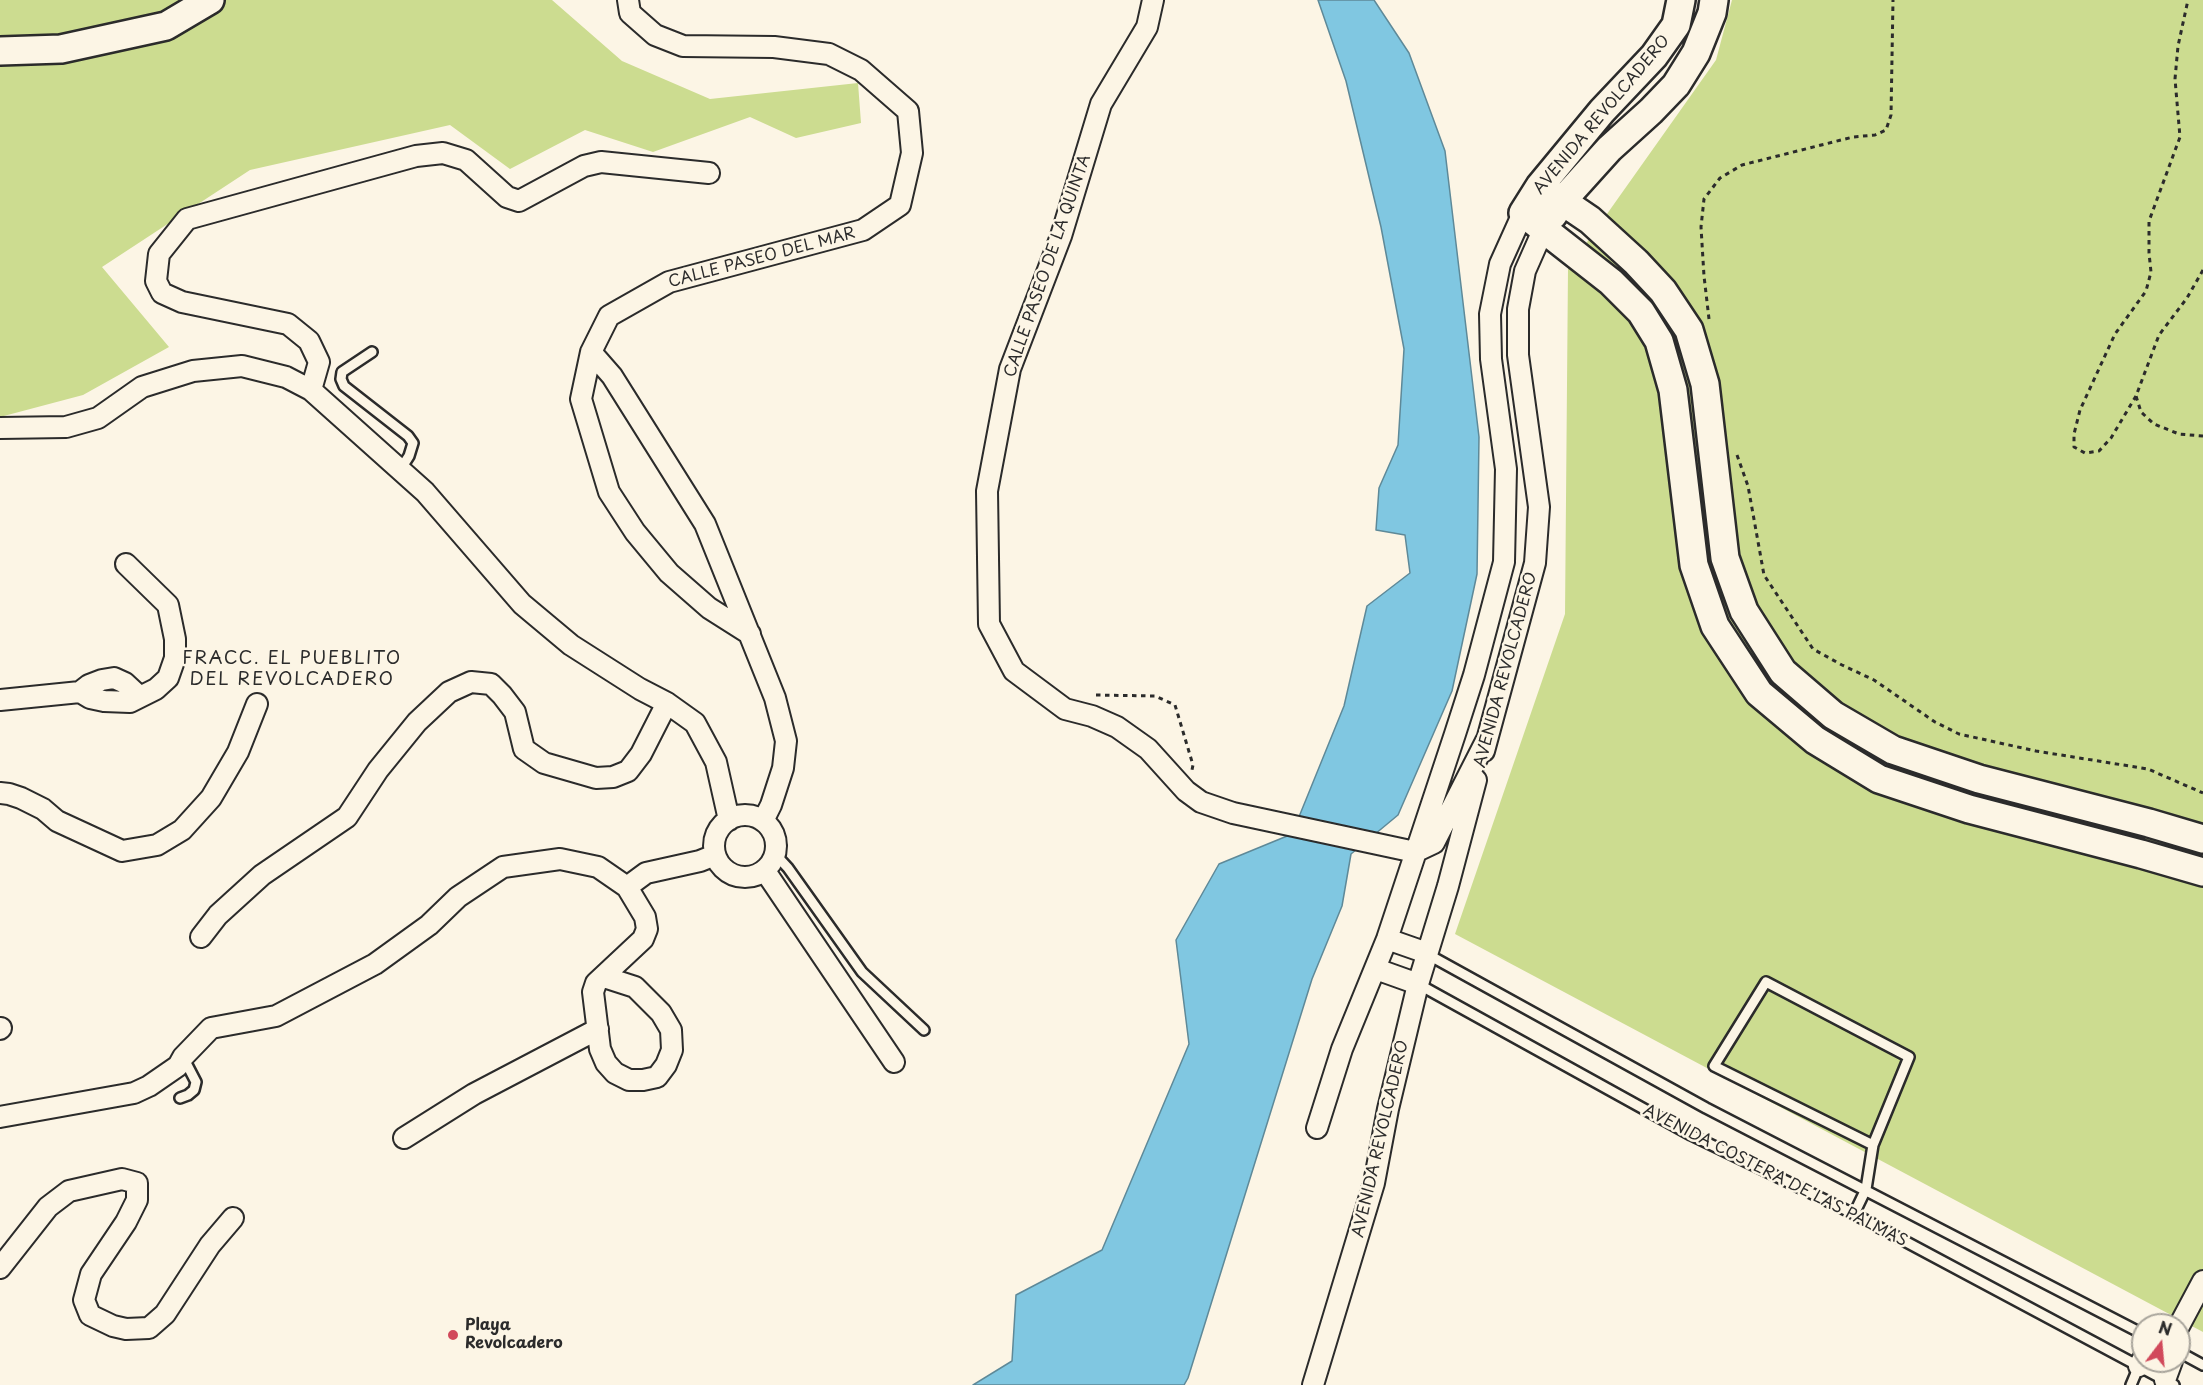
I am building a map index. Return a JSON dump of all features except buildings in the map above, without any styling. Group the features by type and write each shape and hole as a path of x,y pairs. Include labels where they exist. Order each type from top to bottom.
{"main road":[{"path":"0,51 61,49 166,26 210,0"},
{"name":"AVENIDA REVOLCADERO","path":"1533,220 1602,111 1654,56 1676,25 1681,0"},
{"name":"AVENIDA REVOLCADERO","path":"1552,193 1609,148 1651,111 1676,85 1696,53 1712,13 1714,0"},
{"path":"1552,193 1590,220 1636,262 1664,291 1689,330 1705,384 1725,558 1744,611 1784,672 1833,714 1893,750 1979,779 2203,839"},
{"path":"1533,220 1618,290 1641,312 1659,341 1673,390 1694,565 1715,626 1760,693 1815,740 1879,779 1969,809 2203,872"}],"street":[{"name":"CALLE PASEO DEL MAR","path":"627,0 630,13 655,35 683,46 774,47 829,54 861,70 908,111 912,153 900,205 863,230 669,282 609,316 591,352 582,399 609,492 635,532 669,573 709,608 750,634"},
{"name":"CALLE PASEO DE LA QUINTA","path":"1153,0 1147,27 1101,104 1061,236 1010,369 987,491 988,624 1014,671 1065,709 1092,716 1117,727 1148,749 1194,796"},
{"path":"311,390 319,362 309,341 288,324 182,302 162,293 156,281 159,255 187,219 416,156 443,153 466,160 507,197 519,201 584,166 601,162 709,173"},
{"name":"AVENIDA REVOLCADERO","path":"1313,1385 1374,1183 1388,1109 1418,984 1448,886 1534,563 1539,507 1518,355 1518,309 1533,220"},
{"name":"AVENIDA REVOLCADERO","path":"1317,1128 1342,1049 1387,939 1474,675 1504,562 1506,468 1491,359 1490,314 1500,264 1533,220"},
{"path":"591,352 612,376 644,431 705,524 775,698 786,741 783,768 771,805 763,820"},
{"path":"1491,359 1518,355"},
{"path":"0,428 66,427 98,418 142,387 192,371 242,366 286,377 311,390 425,492 522,604 571,645 640,689 667,703 695,723 716,762 729,820"},
{"path":"0,700 80,692 89,685 114,678 125,683 139,696 156,689 168,678 175,658 175,639 168,605 126,564"},
{"path":"201,936 218,915 262,875 347,817 378,770 417,722 449,692 471,682 491,684 515,712 524,749 544,763 596,778 613,777 628,771 641,754 667,703"},
{"path":"0,794 9,794 43,809 57,821 122,851 157,845 182,830 210,798 238,752 257,704"},
{"path":"1194,796 1233,813 1414,852 1434,843 1487,739"},
{"path":"740,816 752,816 763,820 772,830 777,842 770,863 746,878 727,872 715,855 715,839 723,825 740,816"},
{"path":"627,887 646,873 700,861 715,855"},
{"path":"0,1118 134,1093 149,1086 178,1066 183,1057 211,1028 276,1016 375,964 429,925 458,897 503,867 560,859 598,867 627,887 645,917 647,929 643,939 596,983 593,992 600,1049 606,1063 615,1073 629,1080 657,1077 666,1065 672,1050 671,1030 661,1013 634,987 604,977"},
{"path":"770,863 894,1062"},
{"name":"AVENIDA COSTERA DE LAS PALMAS","path":"1387,939 1427,953"},
{"name":"AVENIDA COSTERA DE LAS PALMAS","path":"1376,969 1418,984"},
{"path":"404,1138 474,1094 597,1029"},
{"path":"0,1268 48,1207 69,1191 122,1179 137,1184 137,1200 126,1222 91,1274 84,1300 90,1315 113,1326 126,1329 149,1328 165,1314 210,1245 233,1218"},
{"path":"2186,1313 2203,1281"}],"lane":[{"path":"372,352 342,372 341,379 344,386 408,436 413,443 409,456 400,470"},
{"path":"770,863 788,868 862,972 924,1030"},
{"name":"AVENIDA COSTERA DE LAS PALMAS","path":"1427,953 1706,1108 2131,1328"},
{"path":"1854,1214 1866,1189 1873,1145 1909,1057 1766,982 1714,1066 1873,1145"},
{"name":"AVENIDA COSTERA DE LAS PALMAS","path":"1418,984 1691,1135 1854,1214 2131,1357"},
{"path":"180,1098 194,1090 196,1082 183,1057"},
{"name":"AVENIDA COSTERA DE LAS PALMAS","path":"2155,1373 2168,1383"}],"path":[{"path":"1710,328 1701,227 1704,199 1720,178 1742,165 1853,137 1875,135 1886,130 1891,115 1893,0"},
{"path":"2188,0 2178,46 2175,79 2180,137 2149,221 2151,272 2146,291 2115,334 2080,410 2074,434 2074,447 2085,453 2099,451 2111,438 2136,396 2159,335 2187,298 2203,270"},
{"path":"2136,396 2141,412 2154,424 2179,434 2203,436"},
{"path":"1734,446 1748,486 1764,575 1813,649 1842,666 1874,680 1935,722 1959,734 2036,751 2148,769 2203,793"},
{"path":"1096,695 1155,696 1175,705 1193,765 1194,796"}],"green space":[{"path":"0,0 552,0 622,61 710,99 858,83 861,123 796,138 750,117 653,152 585,130 510,169 450,125 250,170 102,267 169,347 83,395 0,417"},
{"path":"1732,0 2203,0 2203,1332 2191,1326 2191,1313 2167,1313 1455,934 1565,614 1568,269 1716,60"}],"water":[{"path":"1318,0 1374,0 1409,53 1445,151 1479,437 1477,574 1452,691 1398,815 1351,854 1342,906 1312,979 1184,1385 973,1385 1012,1361 1016,1295 1102,1250 1189,1044 1176,940 1219,864 1292,834 1344,706 1367,606 1410,573 1405,535 1376,530 1379,488 1398,445 1404,349 1381,227 1346,81"}],"place":[{"name":"Playa Revolcadero","path":"453,1335"}],"district":[{"name":"FRACC. EL PUEBLITO DEL REVOLCADERO","path":"292,669"}]}
